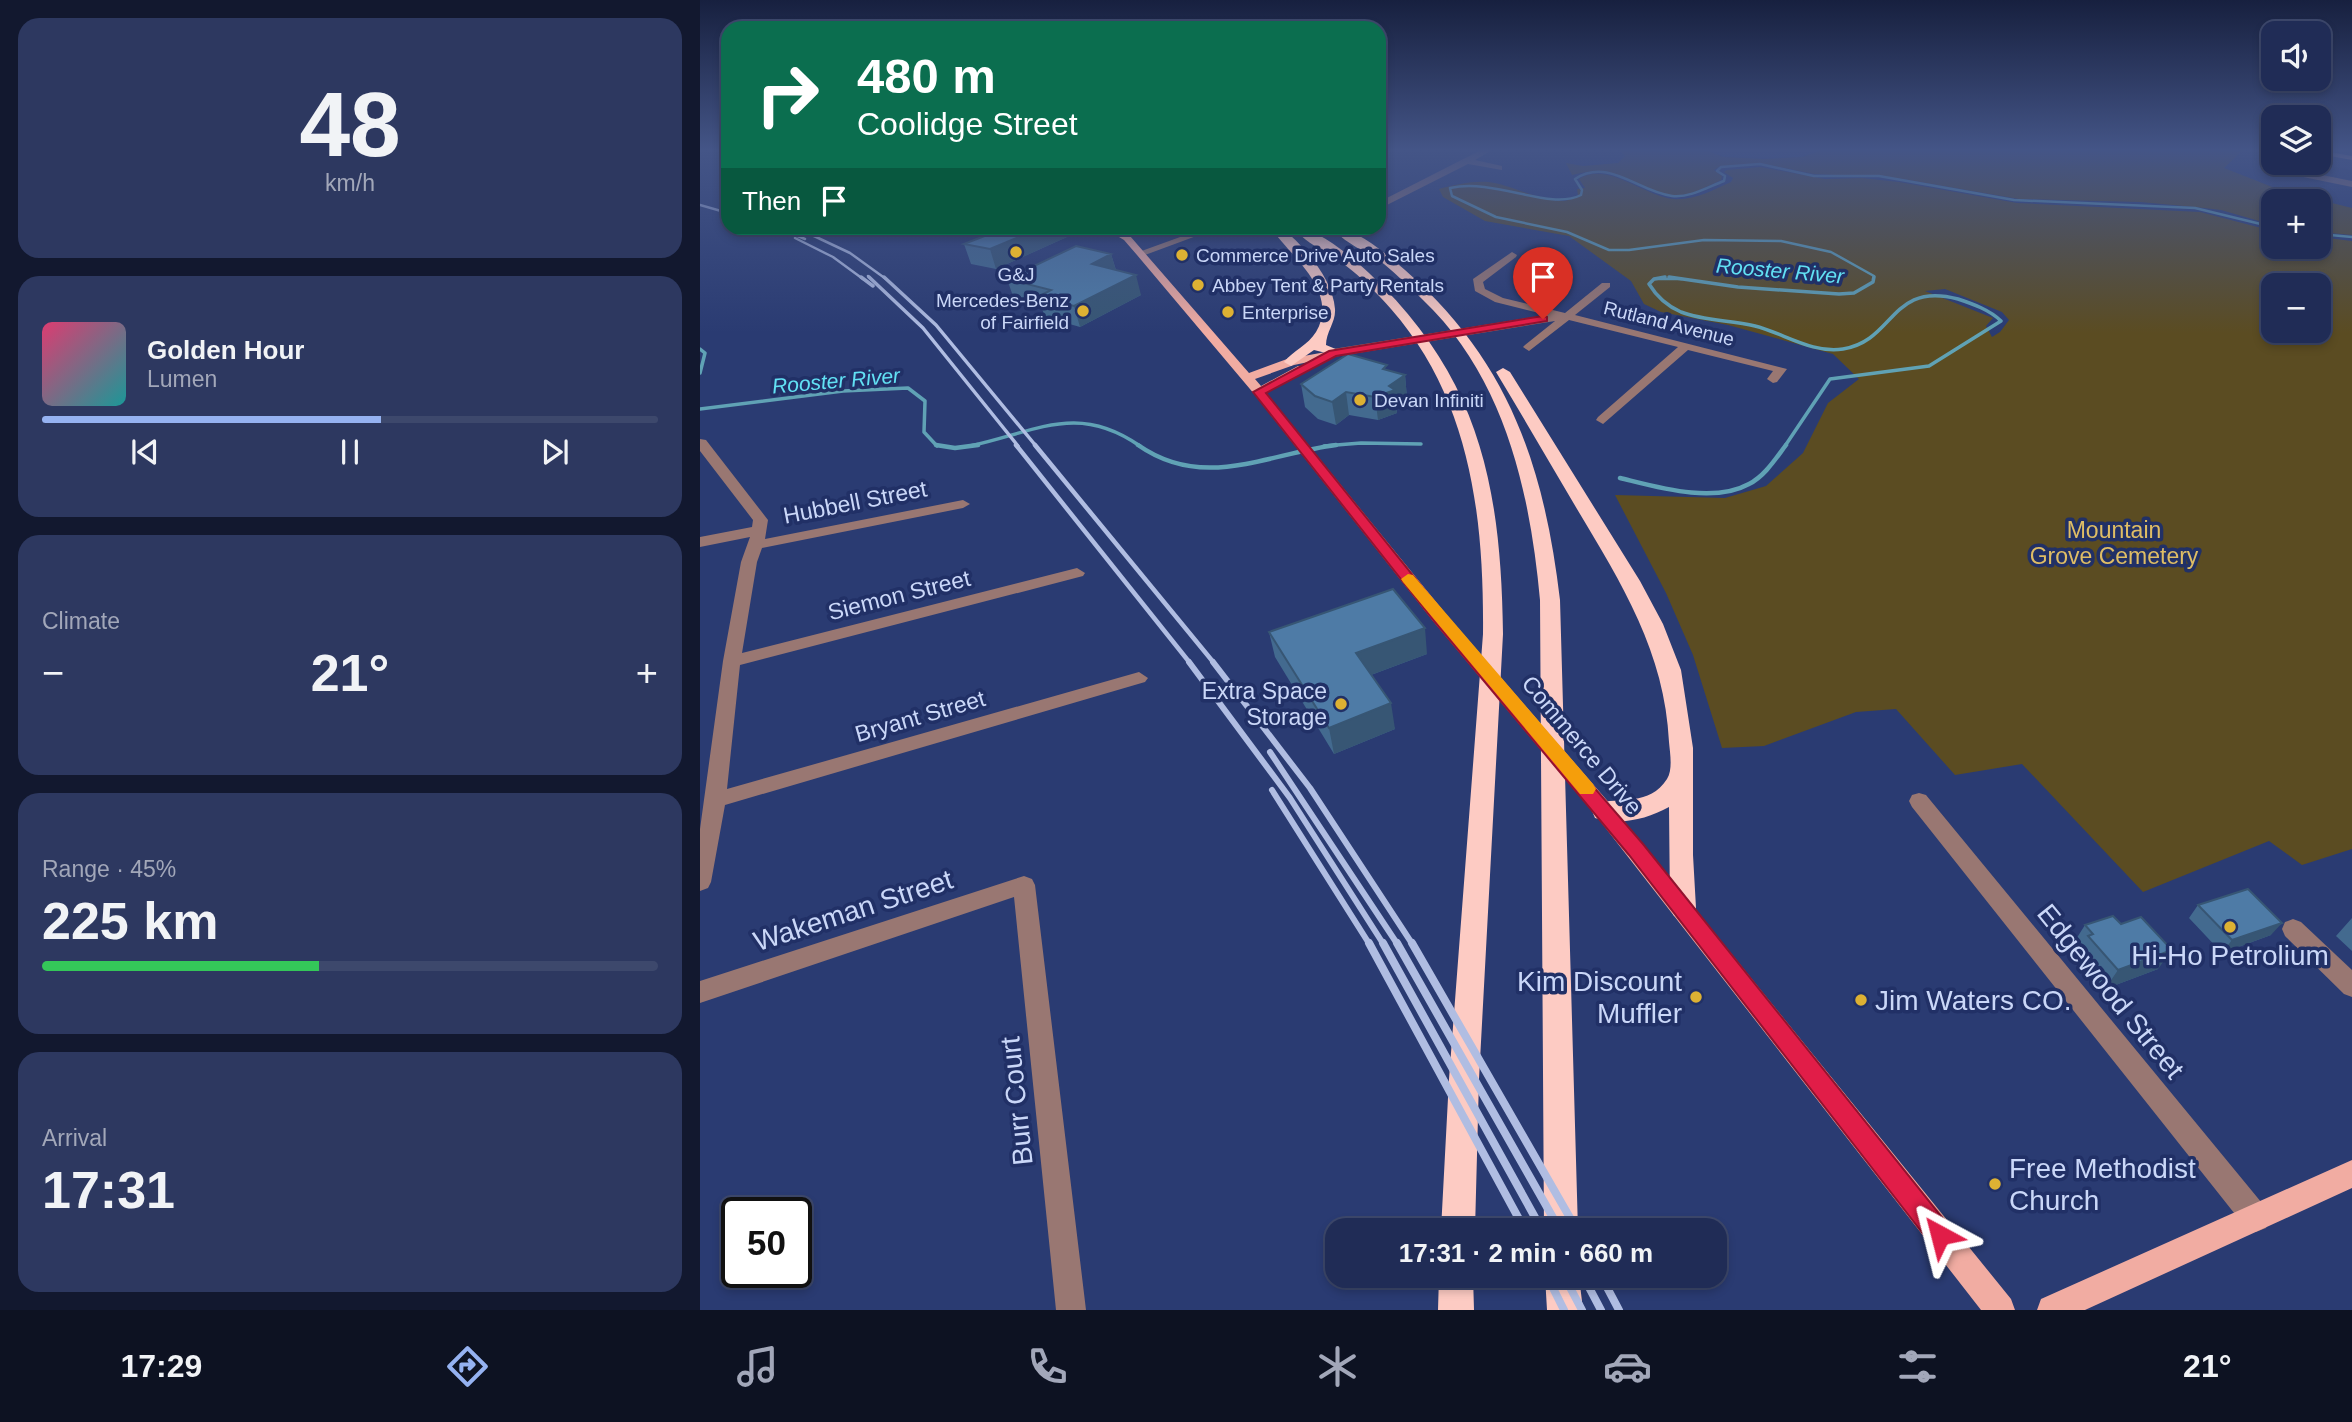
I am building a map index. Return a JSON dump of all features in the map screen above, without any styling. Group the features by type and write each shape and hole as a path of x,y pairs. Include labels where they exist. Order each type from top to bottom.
{"highway":[{"path":"1283,235 1302,255 1329,296 1328,320 1321,335 1320,347 1333,354"},
{"path":"1309,235 1365,275 1423,338 1462,408 1484,481 1493,550 1493,634 1464,1079 1458,1218"},
{"path":"1349,235 1382,256 1427,295 1503,372 1650,615 1665,651 1676,694 1683,764 1678,863 1683,908"},
{"path":"1464,332 1504,401 1523,448 1538,502 1550,600 1561,1218"},
{"path":"1291,362 1321,335"},
{"path":"1604,811 1632,811 1657,802 1674,787 1683,764"},
{"path":"1455,1310 1456,1288"},
{"path":"1563,1288 1565,1310"}],"main road":[{"name":"Commerce Drive","path":"1121,235 1141,253 1259,392 1439,617 1604,811 2000,1310"},
{"path":"1247,378 1291,362 1333,354"},
{"path":"1259,392 1333,354"},
{"path":"2052,1310 2352,1174"}],"street":[{"path":"1141,253 1193,235"},
{"name":"Rutland Avenue","path":"1512,255 1477,281 1480,292 1499,300 1688,345 1777,374"},
{"path":"1529,347 1606,285"},
{"path":"1333,354 1569,315"},
{"path":"1604,420 1688,345"},
{"path":"700,881 716,800 732,661 749,562 761,520 701,443"},
{"name":"Hubbell Street","path":"700,542 758,538 964,504"},
{"name":"Siemon Street","path":"732,661 1077,573"},
{"name":"Bryant Street","path":"716,800 1139,678"},
{"name":"Edgewood Street","path":"1919,801 2256,1218"},
{"name":"Wakeman Street","path":"700,992 1024,885"},
{"name":"Burr Court","path":"1024,885 1070,1310"},
{"path":"2292,929 2352,986"}],"green space":[{"name":"Mountain Grove Cemetery","path":"1466,210 2162,210 2200,212 2261,228 2261,259 2331,259 2331,238 2352,241 2352,849 2302,865 2269,841 2143,892 2022,764 1955,775 1896,709 1856,712 1764,746 1722,748 1693,655 1666,593 1615,495 1725,498 1766,486 1803,453 1828,403 1859,379 1833,354 1728,325 1661,312 1644,304 1631,281 1569,236 1485,221","holes":["1945,289 2002,312 2009,320 2000,332 1992,337 1986,326 1993,318 1925,291"]},
{"path":"2221,210 2261,210 2261,222"},
{"path":"2331,210 2352,210 2352,235 2331,233"}],"building":[{"path":"987,235 1023,235 990,249 964,244"},
{"path":"1076,246 1111,254 1092,264 1136,275 1074,306 1038,297 1051,290 1007,279"},
{"path":"1348,354 1387,365 1383,369 1405,375 1389,386 1395,390 1375,397 1346,392 1332,402 1315,396 1301,384"},
{"name":"Extra Space Storage","path":"1393,589 1425,628 1356,653 1391,703 1329,728 1269,632"},
{"path":"2248,889 2282,923 2232,940 2198,905"},
{"path":"2113,916 2121,924 2141,917 2172,950 2118,970 2088,936 2093,934 2085,925"}],"waterway":[{"name":"Rooster River","path":"1482,210 1496,217 1567,232 1609,250 1704,240 1781,241 1831,252 1874,276 1873,279"},
{"name":"Rooster River","path":"2204,210 2261,224"},
{"name":"Rooster River","path":"2331,235 2352,237"},
{"name":"Rooster River","path":"1654,279 1665,277"},
{"name":"Rooster River","path":"1669,277 1738,287 1839,294 1854,293 1873,282 1874,277"},
{"name":"Rooster River","path":"1654,279 1682,279"},
{"name":"Rooster River","path":"1654,279 1649,284 1655,293 1681,312 1755,326 1798,342 1832,350 1860,344 1905,305 1919,298 1936,296 1958,299 1987,311 2001,321 1929,366 1830,379 1785,446"},
{"name":"Rooster River","path":"700,349 705,353 700,373"},
{"name":"Rooster River","path":"700,409 843,391 908,388 925,401 924,432 936,445"},
{"name":"Rooster River","path":"970,446 1036,428 1076,423 1096,425 1140,446"},
{"name":"Rooster River","path":"1336,445 1421,444"},
{"name":"Rooster River","path":"936,445 955,448 978,445"},
{"name":"Rooster River","path":"1138,445 1163,459 1187,466 1211,468 1236,466 1336,445"},
{"name":"Rooster River","path":"1324,446 1336,445"},
{"name":"Rooster River","path":"1620,478 1685,492 1719,493 1735,490 1760,476 1786,445"}],"railway":[{"path":"795,235 805,239"},
{"path":"812,235 850,253 886,279"},
{"path":"795,238 833,257 863,279"},
{"path":"861,277 873,286"},
{"path":"869,277 923,328 1018,446"},
{"path":"884,277 936,325 1036,446"},
{"path":"1016,445 1190,663"},
{"path":"1035,445 1214,663"},
{"path":"1189,662 1290,798 1384,945"},
{"path":"1213,662 1310,788 1413,945"},
{"path":"1270,752 1398,945"},
{"path":"1272,790 1370,945"},
{"path":"1369,943 1518,1218"},
{"path":"1383,943 1535,1218"},
{"path":"1397,943 1553,1218"},
{"path":"1412,943 1570,1218"},
{"path":"1553,1288 1564,1310"},
{"path":"1570,1288 1582,1310"},
{"path":"1589,1288 1601,1310"},
{"path":"1607,1288 1619,1310"}],"slow traffic":[{"path":"1408,579 1587,789"}],"place":[{"name":"G&J","path":"1016,252"},
{"name":"Commerce Drive Auto Sales","path":"1182,255"},
{"name":"Abbey Tent & Party Rentals","path":"1198,285"},
{"name":"Mercedes-Benz of Fairfield","path":"1083,311"},
{"name":"Enterprise","path":"1228,312"},
{"name":"Devan Infiniti","path":"1360,400"},
{"name":"Extra Space Storage","path":"1341,704"},
{"name":"Hi-Ho Petrolium","path":"2230,927"},
{"name":"Kim Discount Muffler","path":"1696,997"},
{"name":"Jim Waters CO.","path":"1861,1000"},
{"name":"Free Methodist Church","path":"1995,1184"}],"route":[{"path":"1543,319 1333,354 1287,375 1259,392 1439,617 1570,769 1683,908 1940,1235"}]}
